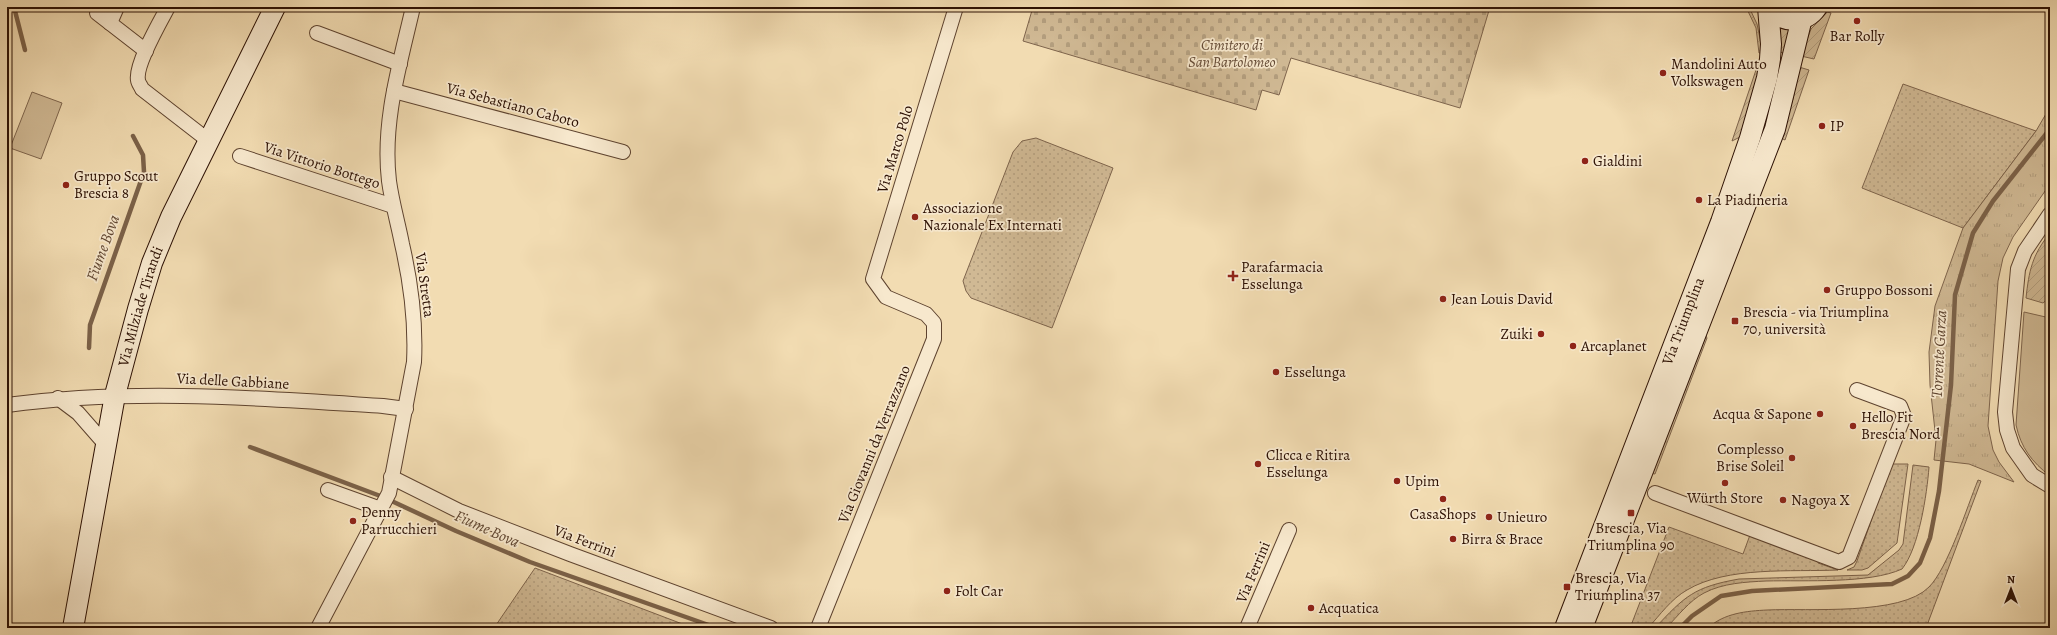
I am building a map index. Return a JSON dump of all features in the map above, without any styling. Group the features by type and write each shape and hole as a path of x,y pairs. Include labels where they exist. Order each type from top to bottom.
{"main road":[{"name":"Via Milziade Tirandi","path":"73,628 115,395 152,263 171,217 275,7"},
{"name":"Via Triumplina","path":"1768,7 1783,18 1789,20 1810,13"},
{"name":"Via Triumplina","path":"1565,628 1721,222 1761,105 1769,65 1771,44 1768,7"},
{"name":"Via Triumplina","path":"1582,628 1775,129 1810,13"}],"street":[{"path":"110,23 117,7"},
{"path":"168,7 146,51 139,72 138,81 142,89 209,141"},
{"name":"Via Stretta","path":"318,628 389,493 414,362 414,322 407,270 393,206 389,180 388,155 391,110 394,91 413,7"},
{"name":"Via Marco Polo","path":"886,297 873,279 956,7"},
{"path":"97,13 146,51"},
{"path":"317,33 400,64"},
{"name":"Via Sebastiano Caboto","path":"394,91 622,152"},
{"name":"Via Vittorio Bottego","path":"240,156 393,206"},
{"path":"2050,214 2025,251 2018,269 2005,412 2007,430 2013,448 2032,475 2050,486"},
{"name":"Via Giovanni da Verrazzano","path":"818,628 934,339 934,323 926,314 886,297"},
{"path":"1655,493 1839,562 1849,557 1904,416 1900,406 1857,390"},
{"name":"Via delle Gabbiane","path":"7,405 58,398 115,395 186,395 383,406 406,409"},
{"path":"58,398 78,414 106,445"},
{"name":"Via Ferrini","path":"391,477 459,511 577,557 771,628"},
{"path":"328,490 381,509"},
{"name":"Via Ferrini","path":"1247,628 1289,530"}],"green space":[{"name":"Cimitero di San Bartolomeo","path":"1033,7 1490,7 1460,108 1291,58 1279,95 1262,90 1256,110 1023,41"},
{"path":"1746,7 1749,7 1757,24 1763,53 1759,53 1756,28"},
{"path":"1827,12 1831,13 1814,59 1801,56 1811,29"},
{"path":"1780,25 1791,28 1784,53 1779,52"},
{"path":"1758,64 1762,64 1740,137 1732,141"},
{"path":"1799,67 1809,70 1785,140 1781,138 1793,99"},
{"path":"1903,84 2036,131 1963,228 1862,188"},
{"path":"32,92 62,103 41,159 10,148"},
{"path":"2050,107 2050,184 2013,237 2003,258 1998,281 1988,426 1993,450 1999,462 2014,482 1969,464 1934,460 1936,440 1930,385 1929,352 1935,306 1963,228 2036,131"},
{"path":"1036,138 1113,168 1052,328 971,298 966,291 963,281 1013,152 1022,141"},
{"path":"2050,233 2050,297 2043,303 2026,298 2032,264 2039,249"},
{"path":"2024,312 2050,318 2050,476 2033,460 2024,448 2016,425"},
{"path":"1706,336 1707,338 1655,474 1649,473"},
{"path":"1891,464 1908,464 1897,543 1868,568 1862,570 1847,570 1854,567 1857,561"},
{"path":"1913,465 1929,467 1928,478 1924,506 1917,535 1908,560 1902,569 1888,574 1855,579 1766,581 1727,585 1699,596 1689,604 1666,628 1655,628 1674,608 1691,594 1724,582 1739,579 1868,575 1899,550 1903,544"},
{"path":"1978,480 1981,481 1926,628 1708,628 1721,619 1744,612 1767,610 1853,609 1898,603 1916,596 1929,587 1943,566 1950,552"},
{"path":"1669,527 1743,554 1750,535 1818,560 1818,563 1838,570 1760,572 1721,577 1703,582 1687,590 1676,598 1648,628 1630,628"},
{"path":"535,568 693,628 494,628"}],"waterway":[{"name":"Fiume Bova","path":"14,7 25,50"},
{"name":"Torrente Garza","path":"1680,628 1692,616 1721,596 1752,591 1892,584 1908,576 1920,563 1930,538 1939,491 1951,385 1955,295 1973,233 1993,201 2050,129"},
{"name":"Fiume Bova","path":"89,348 90,325 144,172 143,155 133,136"},
{"name":"Fiume Bova","path":"250,447 383,497 456,531 530,562 717,628"}],"place":[{"name":"Bar Rolly","path":"1857,21"},
{"name":"Mandolini Auto Volkswagen","path":"1663,73"},
{"name":"IP","path":"1822,126"},
{"name":"Gialdini","path":"1585,161"},
{"name":"Gruppo Scout Brescia 8","path":"66,185"},
{"name":"La Piadineria","path":"1699,200"},
{"name":"Associazione Nazionale Ex Internati","path":"915,217"},
{"name":"Parafarmacia Esselunga","path":"1233,276"},
{"name":"Gruppo Bossoni","path":"1827,290"},
{"name":"Jean Louis David","path":"1443,299"},
{"name":"Brescia - via Triumplina 70, università","path":"1735,321"},
{"name":"Zuiki","path":"1541,334"},
{"name":"Arcaplanet","path":"1573,346"},
{"name":"Esselunga","path":"1276,372"},
{"name":"Acqua & Sapone","path":"1820,414"},
{"name":"Hello Fit Brescia Nord","path":"1853,426"},
{"name":"Complesso Brise Soleil","path":"1792,458"},
{"name":"Clicca e Ritira Esselunga","path":"1258,464"},
{"name":"Upim","path":"1397,481"},
{"name":"Würth Store","path":"1725,483"},
{"name":"CasaShops","path":"1443,499"},
{"name":"Nagoya X","path":"1783,500"},
{"name":"Brescia, Via Triumplina 90","path":"1631,513"},
{"name":"Unieuro","path":"1489,517"},
{"name":"Denny Parrucchieri","path":"353,521"},
{"name":"Birra & Brace","path":"1453,539"},
{"name":"Brescia, Via Triumplina 37","path":"1567,587"},
{"name":"Folt Car","path":"947,591"},
{"name":"Acquatica","path":"1311,608"}]}
